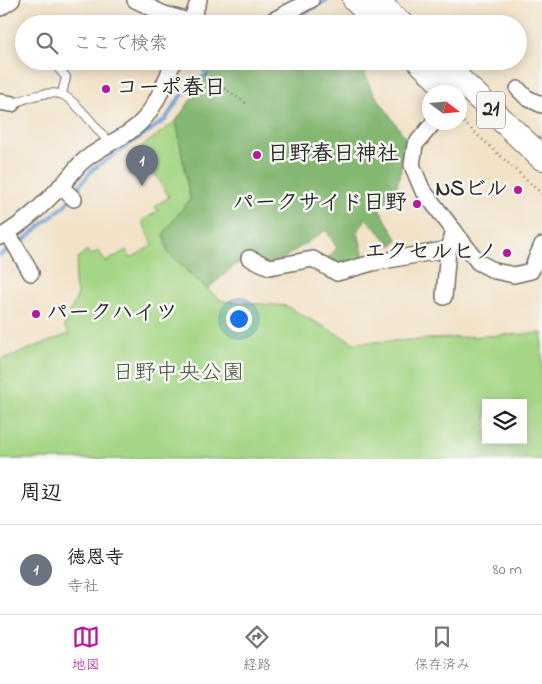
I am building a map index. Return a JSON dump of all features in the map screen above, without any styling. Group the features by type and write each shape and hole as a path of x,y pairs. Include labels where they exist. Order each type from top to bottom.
{"main road":[{"path":"355,0 371,15"},
{"path":"376,0 392,15"},
{"name":"21","path":"428,70 444,85"},
{"name":"21","path":"449,70 542,158"},
{"name":"21","path":"467,107 542,177"}],"street":[{"path":"0,8 12,0"},
{"path":"135,0 167,15"},
{"path":"195,15 199,0"},
{"path":"283,15 312,0"},
{"path":"30,273 9,239 35,213 67,192 81,163 109,143 136,133 154,105 170,70"},
{"path":"518,89 527,98 542,105"},
{"path":"427,130 415,145 412,165 422,189 478,262 495,271 514,275 532,271 542,245"},
{"path":"444,297 448,249 454,230"},
{"path":"249,258 270,267 313,259 337,273 372,263 448,249"}],"lane":[{"path":"60,70 66,77 62,94"},
{"path":"6,103 42,94 62,94 74,103 109,143"}],"path":[{"path":"202,70 206,76 246,103"},
{"path":"467,125 542,194"}],"green space":[{"name":"日野春日神社","path":"211,70 364,70 371,89 405,137 400,176 393,198 377,205 397,239 392,246 366,218 358,232 365,263 338,270 324,263 337,248 326,230 270,267 239,262 207,289 168,253 163,234 190,199 176,121"},
{"name":"日野中央公園","path":"176,121 190,199 187,272 222,301 286,306 354,343 542,333 542,459 0,459 0,360 69,334 64,326 78,294 74,284 78,258 87,250 90,255 99,251 106,262 126,250 131,258 153,245 142,221 158,211 155,206 169,197 141,147"}],"waterway":[{"path":"302,15 327,0"},
{"path":"74,193 92,170 165,120 180,97 211,70"},
{"path":"19,244 70,199"},
{"path":"0,255 13,248"}],"place":[{"name":"コーポ春日","path":"106,89"},
{"name":"日野春日神社","path":"257,155"},
{"name":"徳恩寺","path":"142,186"},
{"name":"NSビル","path":"518,190"},
{"name":"パークサイド日野","path":"417,204"},
{"name":"エクセルヒノ","path":"507,253"},
{"name":"パークハイツ","path":"36,314"}]}
